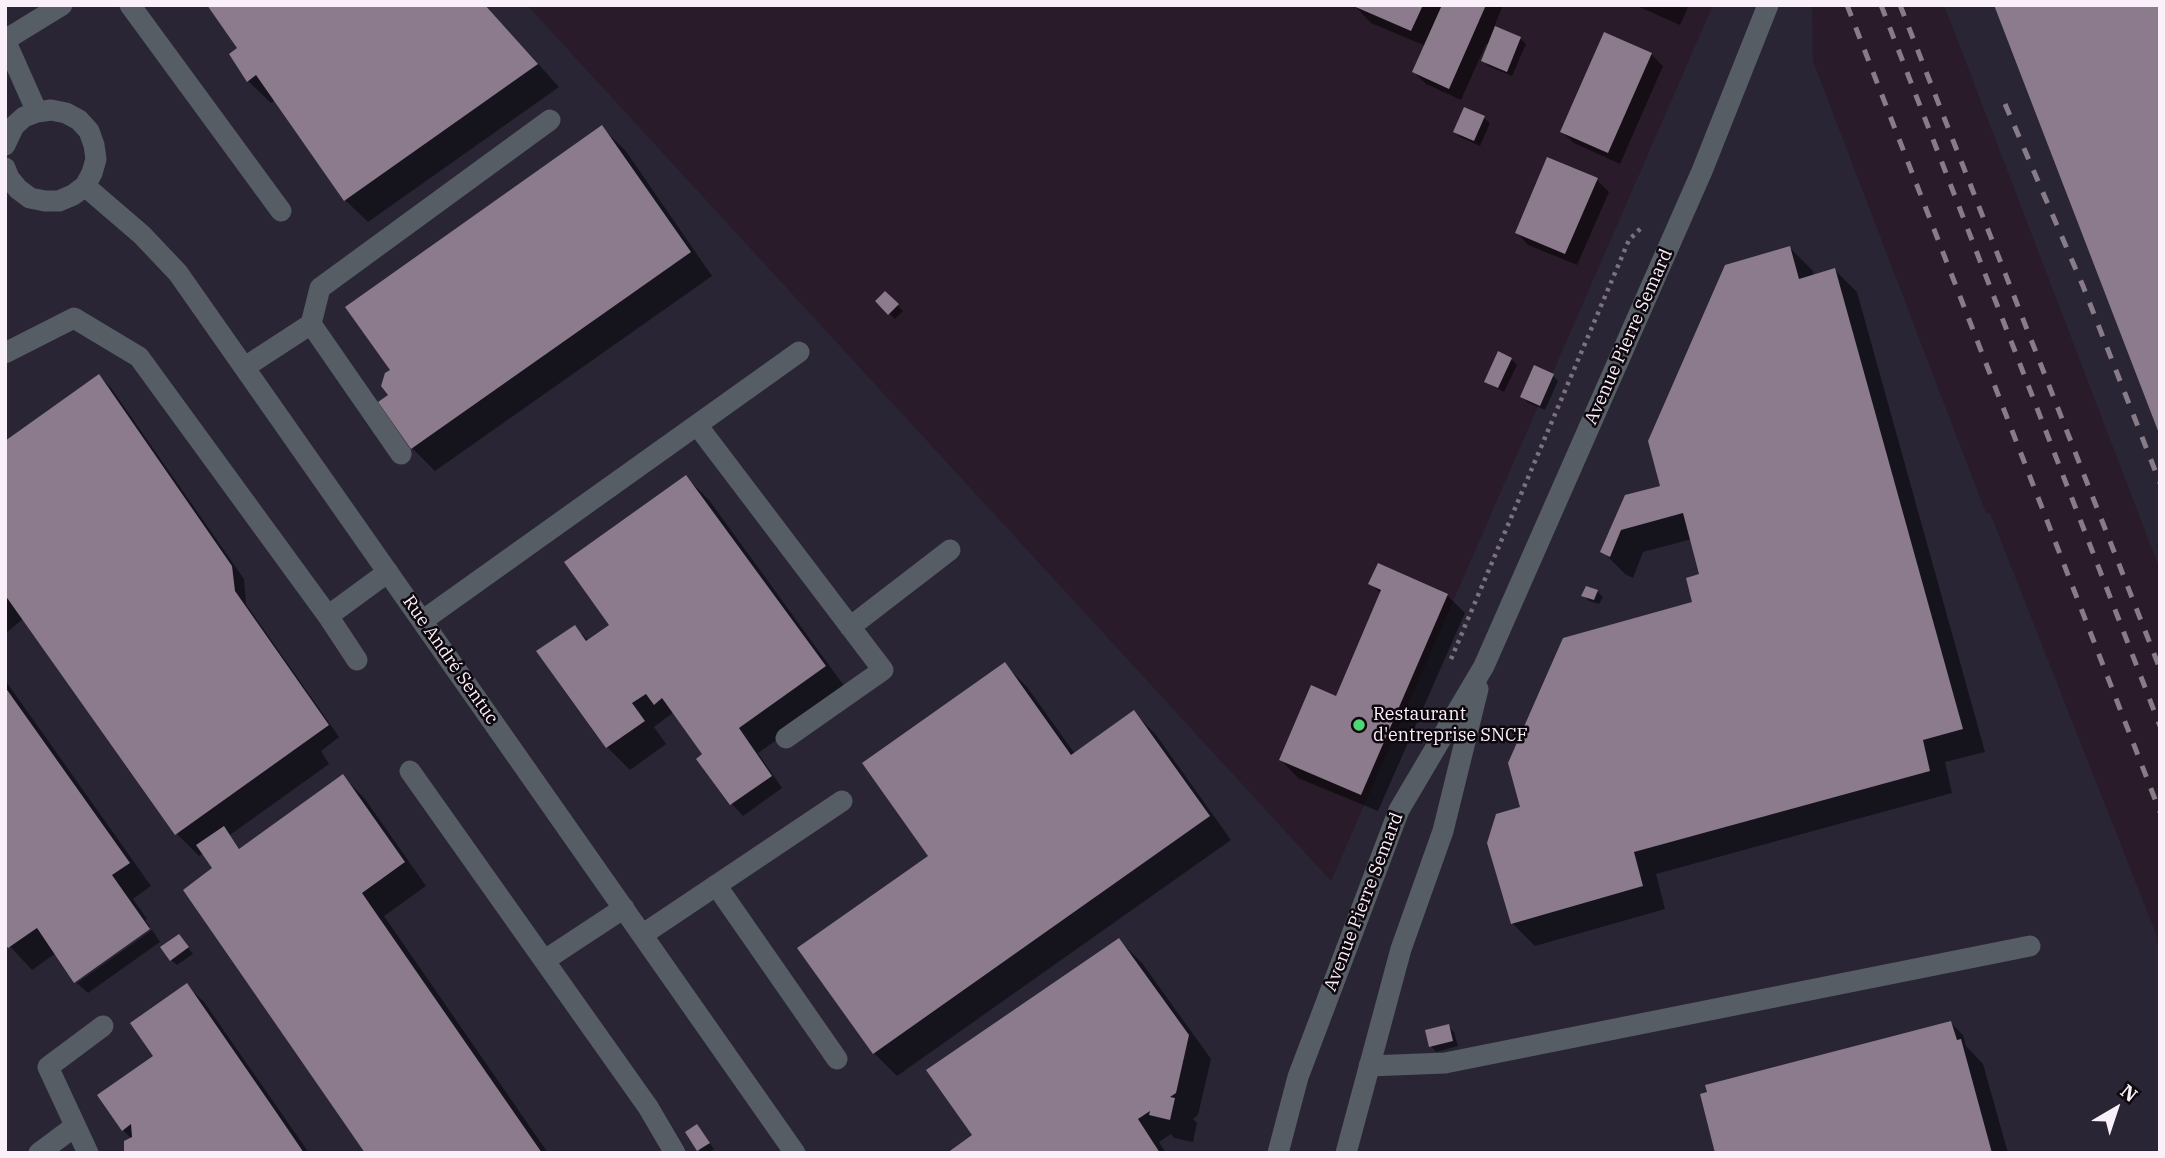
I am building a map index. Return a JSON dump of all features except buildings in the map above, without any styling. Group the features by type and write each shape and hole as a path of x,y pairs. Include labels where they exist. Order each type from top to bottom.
{"street":[{"path":"37,112 5,40 62,5"},
{"path":"130,5 281,211"},
{"name":"Avenue Pierre Semard","path":"1278,1153 1298,1077 1399,810 1484,666 1702,171 1768,5"},
{"path":"5,145 14,126 24,117 51,110 66,113 79,120 89,131 96,159 85,186 59,201 12,195 5,168"},
{"path":"245,368 311,324 320,288 550,121"},
{"name":"Rue André Sentuc","path":"85,186 142,235 178,273 795,1153"},
{"path":"5,352 74,318 139,357 328,616 357,660"},
{"path":"311,324 401,454"},
{"path":"422,621 799,352"},
{"path":"697,425 883,670 786,738"},
{"path":"850,627 950,550"},
{"path":"328,616 388,572"},
{"name":"Avenue Pierre Semard","path":"1346,1153 1401,949 1443,831 1484,666"},
{"path":"410,771 648,1107 675,1153"},
{"path":"642,935 842,801"},
{"path":"716,885 837,1059"},
{"path":"545,960 624,908"},
{"path":"1369,1066 1446,1063 2031,946"},
{"path":"88,1153 48,1067 103,1026"},
{"path":"39,1153 75,1128"}],"shaded area":[{"path":"5,5 527,5 1331,881 1713,5 1812,5 1813,61 1986,513 1990,513 2160,944 2160,1153 5,1153"},
{"path":"1944,5 2160,5 2160,570"}],"railway":[{"path":"1847,5 2160,812"},
{"path":"1881,5 2160,726"},
{"path":"1900,5 2160,669"},
{"path":"2005,104 2083,286 2160,483"}],"place":[{"name":"Restaurant d'entreprise SNCF","path":"1359,725"}]}
